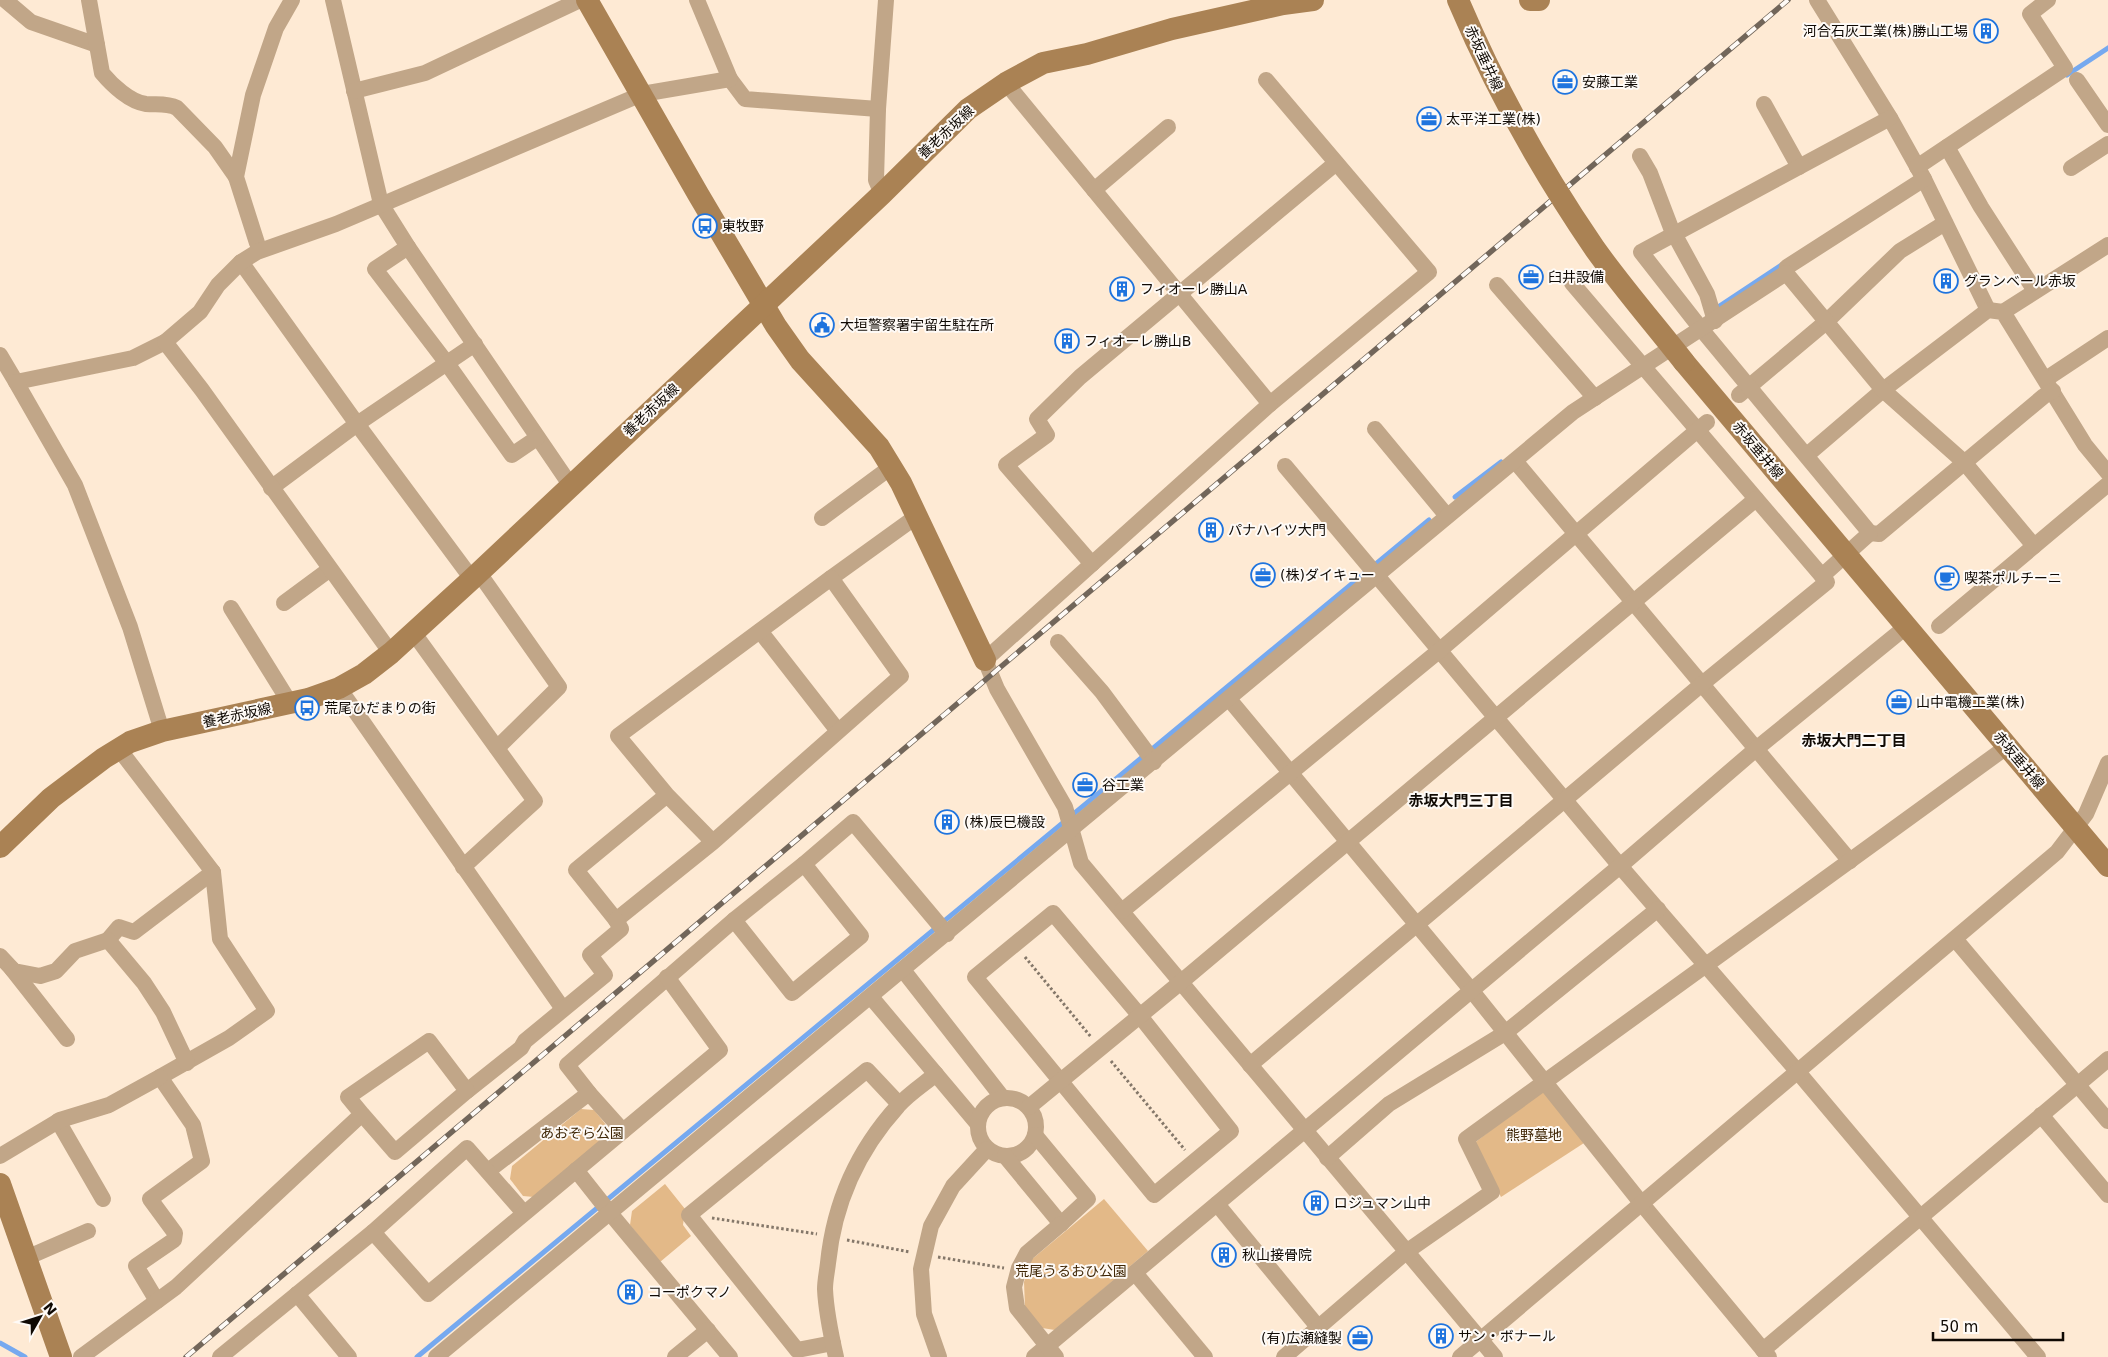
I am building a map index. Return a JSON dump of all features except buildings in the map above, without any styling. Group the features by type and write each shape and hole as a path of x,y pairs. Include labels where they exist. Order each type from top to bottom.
{"main road":[{"path":"587,0 762,304 800,360 879,447 901,483 985,660"},
{"name":"養老赤坂線","path":"0,845 51,798 130,742 162,731 308,699 339,688 364,674 391,653 475,576 762,304 882,194 968,109 1006,83 1043,63 1087,54 1200,23 1282,4 1313,0"},
{"name":"赤坂垂井線","path":"1458,0 1489,71 1525,138 1562,199 1597,251 1684,362 2108,866"},
{"path":"1530,0 1539,0"},
{"path":"0,1184 61,1357"}],"street":[{"path":"5,0 31,22 97,45"},
{"path":"90,0 102,73 134,101 144,104 171,105 177,108 215,147 236,176 257,243"},
{"path":"236,176 253,95 276,28 292,0"},
{"path":"333,0 381,204 408,247 571,486"},
{"path":"354,91 424,73 580,0"},
{"path":"697,0 730,79 745,100 878,109"},
{"path":"882,194 876,180 878,109 886,0"},
{"path":"1817,0 1890,118 1945,223 1995,311 2050,385 2086,445 2108,472"},
{"path":"2034,546 1964,462 1883,390 1786,273 1787,267 2065,68 2030,14 2048,0"},
{"path":"16,382 133,358 165,342 200,312 218,285 241,262 258,252 336,224 642,94 730,79"},
{"path":"1266,80 1428,272 1270,404 985,660 997,689 1066,809 1082,863 1495,1357"},
{"path":"2077,80 2108,124"},
{"path":"1006,83 1270,404"},
{"path":"1764,104 1799,167"},
{"path":"1890,118 1641,252 1705,319 1744,391 1807,455 1870,533 1880,534 2044,396 2050,385 2108,338"},
{"path":"1094,190 1168,127"},
{"path":"2071,168 2108,144"},
{"path":"1949,152 1980,207 2035,291"},
{"path":"1640,156 1650,173 1674,234 1707,294 1705,319"},
{"path":"1092,564 1006,466 1047,435 1037,418 1080,377 1336,163"},
{"path":"1744,391 1826,322 1900,251 1945,223"},
{"path":"1807,455 1883,390 1995,311 2035,291 2108,244"},
{"path":"408,247 375,269 446,362 512,456 537,438"},
{"path":"241,262 357,424 559,687 497,748"},
{"path":"439,1356 609,1212 871,997 1072,828 1150,756 1229,699 1376,574 1574,412 1591,394 1705,319 1786,273"},
{"path":"1250,1065 1566,801 1702,684 1827,582 1756,499 1702,427 1640,362 1572,283"},
{"path":"1497,285 1591,394"},
{"path":"165,342 202,390 391,653"},
{"path":"272,488 357,424 475,344"},
{"path":"0,355 75,485 130,627 162,731"},
{"path":"1122,911 1440,650 1702,427"},
{"path":"1375,429 1448,516"},
{"path":"1515,461 1850,861"},
{"path":"1285,466 1620,866 1798,1072 2038,1357"},
{"path":"822,518 891,467"},
{"path":"1939,626 2108,484"},
{"path":"1029,1107 1182,982 1495,716 1756,499"},
{"path":"713,842 667,795 618,736 917,516"},
{"path":"1822,576 1870,533"},
{"path":"284,604 330,569"},
{"path":"616,920 713,842 901,676 831,578"},
{"path":"231,608 290,703"},
{"path":"1034,1357 1051,1352 1135,1273 1305,1132 1756,749 1907,626"},
{"path":"760,631 838,731"},
{"path":"413,632 535,802 463,867"},
{"path":"1058,642 1102,692 1150,756"},
{"path":"339,688 564,1009"},
{"path":"1229,699 1472,991 1642,1204 1766,1353 1920,1216 2108,1059"},
{"path":"1284,1357 1406,1252 1492,1192 1466,1139 2008,746"},
{"path":"0,1156 58,1121 109,1105 229,1038 267,1012 220,939 213,872 118,749"},
{"path":"1460,1357 2057,852 2086,814 2108,763"},
{"path":"467,1091 428,1041 348,1097 395,1152 521,1048 525,1041 605,975 590,955 621,929 576,870 667,795"},
{"path":"623,1131 566,1065 734,920 853,822 946,933"},
{"path":"734,920 792,993 861,936 804,864"},
{"path":"12,969 40,976 56,971 75,950 108,940 119,927 134,932 213,872"},
{"path":"1327,1158 1389,1104 1505,1033 1658,909"},
{"path":"1053,913 1140,1016 1231,1131 1154,1195 975,977 1053,913"},
{"path":"1955,938 2108,1121"},
{"path":"108,940 144,983 163,1012 187,1062"},
{"path":"0,956 67,1039"},
{"path":"903,970 1002,1098"},
{"path":"372,1232 428,1294 720,1050 667,977"},
{"path":"871,997 977,1123 981,1142 987,1149 1005,1156 1015,1155 1024,1151 1031,1144 1035,1135 1036,1125 1029,1107 1021,1101 1012,1098 1002,1098 986,1106 980,1114 977,1123"},
{"path":"899,1104 867,1070 689,1215 797,1350 835,1350 825,1288 831,1236 841,1201 857,1162 875,1135 899,1104 936,1074"},
{"path":"157,1301 136,1266 174,1240 176,1233 150,1199 202,1161 193,1125 160,1077"},
{"path":"488,1171 589,1093"},
{"path":"81,1357 176,1287 362,1114"},
{"path":"2041,1115 2108,1195"},
{"path":"58,1121 103,1199"},
{"path":"1035,1135 1088,1200 1027,1253 1018,1271 1014,1287 1017,1308 1051,1352"},
{"path":"220,1357 372,1232 467,1148 524,1213"},
{"path":"940,1357 924,1314 921,1269 924,1255 931,1226 953,1186 987,1149"},
{"path":"1005,1156 1061,1224"},
{"path":"576,1170 730,1357"},
{"path":"1217,1204 1318,1327"},
{"path":"26,1258 88,1231"},
{"path":"1135,1273 1205,1357"},
{"path":"297,1294 350,1357"},
{"path":"675,1357 708,1330"}],"path":[{"path":"689,1215 831,1236 924,1255 1046,1276"}],"green space":[{"name":"熊野墓地","path":"1543,1090 1584,1143 1501,1197 1473,1144"},
{"name":"あおぞら公園","path":"581,1109 594,1110 607,1126 606,1138 534,1197 523,1196 510,1179 512,1166"},
{"path":"665,1184 685,1209 683,1225 691,1236 660,1262 630,1225 632,1211"},
{"name":"荒尾うるおひ公園","path":"1104,1199 1148,1251 1055,1330 1042,1328 1025,1307 1024,1282 1031,1260"}],"waterway":[{"path":"2067,75 2108,48"},
{"path":"1715,309 1783,264"},
{"path":"1455,497 1501,462"},
{"path":"417,1357 1429,520"},
{"path":"0,1343 25,1357"}],"railway":[{"path":"186,1357 1788,0"}],"place":[{"name":"河合石灰工業(株)勝山工場","path":"1986,31"},
{"name":"安藤工業","path":"1565,82"},
{"name":"太平洋工業(株)","path":"1429,119"},
{"name":"東牧野","path":"705,226"},
{"name":"臼井設備","path":"1531,277"},
{"name":"グランベール赤坂","path":"1946,281"},
{"name":"フィオーレ勝山A","path":"1122,289"},
{"name":"大垣警察署宇留生駐在所","path":"822,325"},
{"name":"フィオーレ勝山B","path":"1067,341"},
{"name":"パナハイツ大門","path":"1211,530"},
{"name":"(株)ダイキュー","path":"1263,575"},
{"name":"喫茶ポルチーニ","path":"1947,578"},
{"name":"山中電機工業(株)","path":"1899,702"},
{"name":"荒尾ひだまりの街","path":"307,708"},
{"name":"谷工業","path":"1085,785"},
{"name":"(株)辰巳機設","path":"947,822"},
{"name":"ロジュマン山中","path":"1316,1203"},
{"name":"秋山接骨院","path":"1224,1255"},
{"name":"コーポクマノ","path":"630,1292"},
{"name":"サン・ボナール","path":"1441,1336"},
{"name":"(有)広瀬縫製","path":"1360,1338"}],"district":[{"name":"赤坂大門二丁目","path":"1854,741"},
{"name":"赤坂大門三丁目","path":"1461,801"}]}
